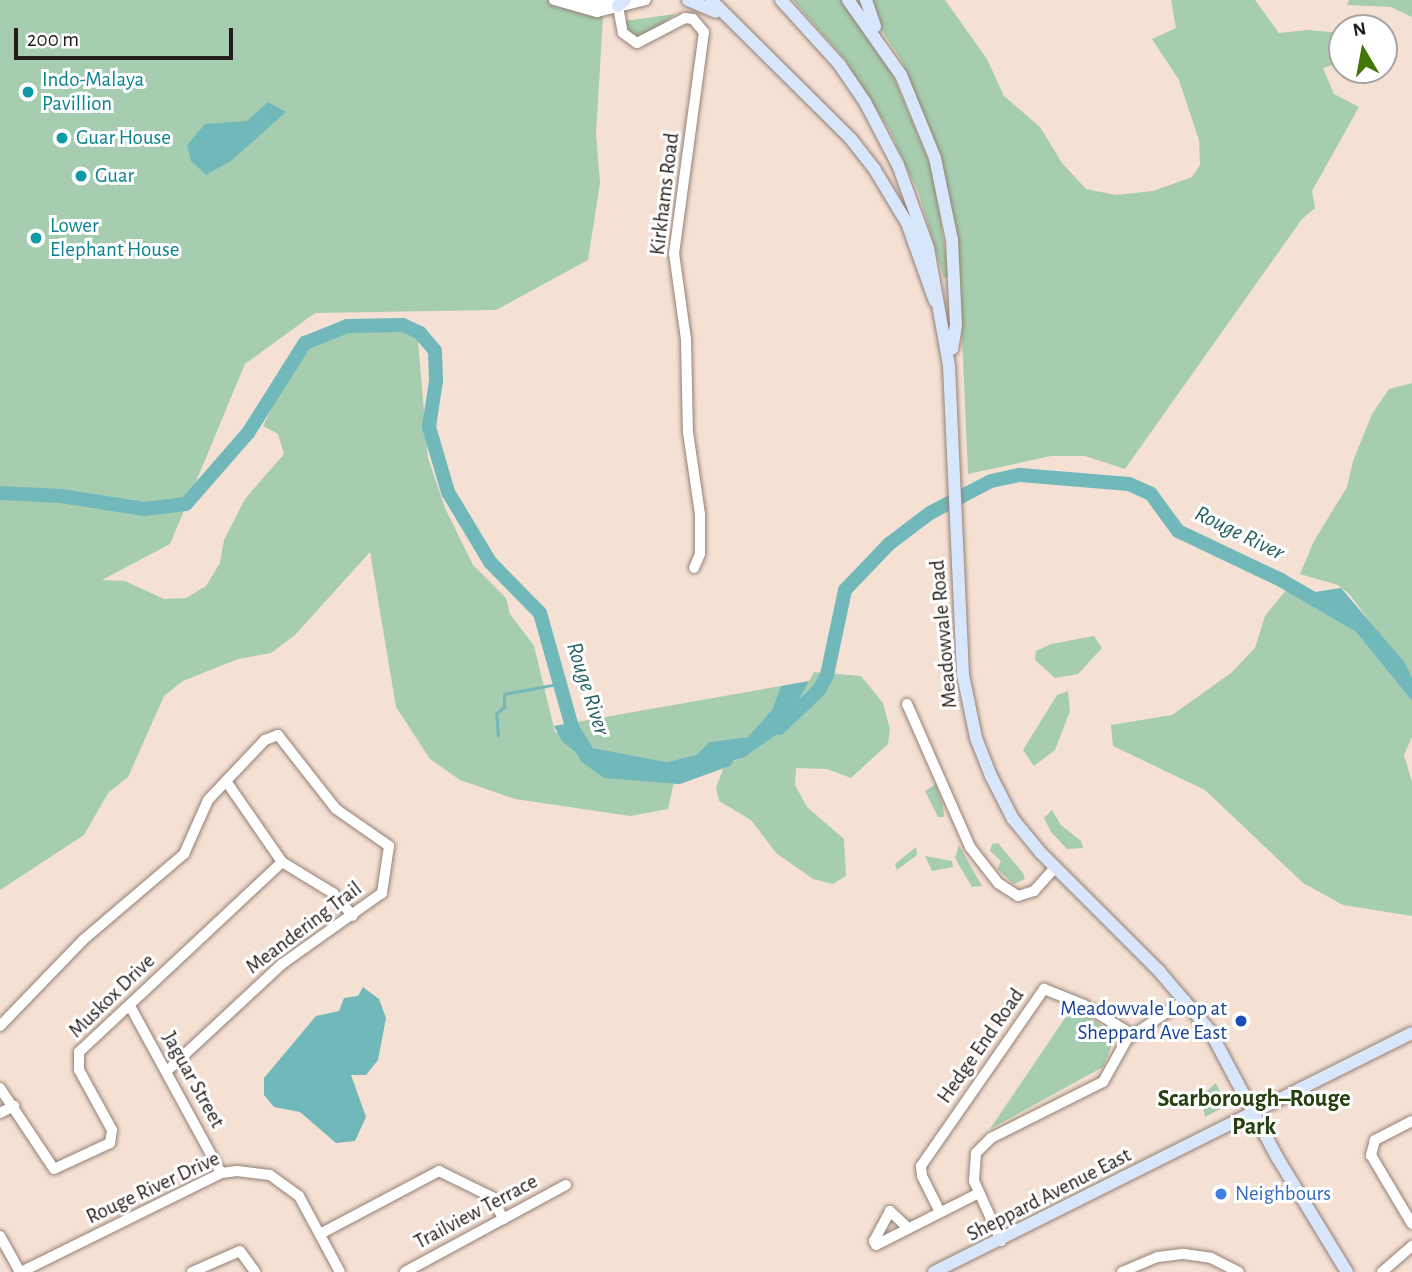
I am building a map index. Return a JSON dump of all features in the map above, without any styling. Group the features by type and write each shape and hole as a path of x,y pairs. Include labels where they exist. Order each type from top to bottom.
{"main road":[{"path":"688,0 711,8 754,43"},
{"path":"711,0 851,139 889,190 907,223 944,320"},
{"name":"Meadowvale Road","path":"781,0 839,64 886,139 928,248 944,320 949,366 963,675 976,738 1013,819 1054,869 1185,1000 1216,1041 1254,1114 1347,1272"},
{"path":"848,0 901,75"},
{"path":"866,0 870,19 901,75 930,142 946,203 956,325 949,366"},
{"name":"Sheppard Avenue East","path":"934,1272 1002,1241 1412,1033"},
{"name":"Sheppard Avenue East","path":"943,1272 965,1258"}],"street":[{"path":"557,1 621,3 646,0"},
{"name":"Kirkhams Road","path":"621,3 623,33 637,43 685,18 692,19 704,32 674,253 686,340 688,432 700,513 700,554 694,568"},
{"path":"907,704 970,847 998,883 1018,896 1034,891 1054,869"},
{"name":"Meandering Trail","path":"0,1026 83,940 184,854 208,800 265,740 282,736 336,810 388,846 382,893 282,964 167,1071"},
{"path":"226,781 282,862 333,893 353,916"},
{"name":"Muskox Drive","path":"14,1106 54,1168 110,1143 112,1130 76,1060 282,862"},
{"name":"Hedge End Road","path":"940,1212 922,1176 921,1166 1044,989 1084,1005 1133,1035"},
{"path":"1002,1241 979,1193 971,1167 983,1144 1103,1082 1112,1073 1122,1045 1185,1000"},
{"name":"Jaguar Street","path":"130,1006 221,1173"},
{"path":"0,1088 14,1106 0,1113"},
{"path":"1412,1121 1375,1140 1371,1155 1412,1224"},
{"name":"Rouge River Drive","path":"20,1272 221,1173 254,1171 285,1182 299,1196 340,1272"},
{"path":"320,1234 439,1171 492,1197 503,1219"},
{"name":"Trailview Terrace","path":"405,1272 566,1185"},
{"path":"908,1228 979,1193"},
{"path":"0,1236 20,1272"},
{"path":"1382,1272 1412,1246"},
{"path":"192,1272 240,1251 255,1272"},
{"path":"1122,1272 1149,1260 1184,1254 1211,1258 1240,1272"}],"green space":[{"path":"0,0 604,0 596,134 600,183 588,260 496,310 315,313 245,364 170,544 102,580 125,581 164,599 186,598 206,586 220,563 224,540 245,499 284,454 278,434 263,426 301,347 329,331 401,322 418,341 428,458 445,508 473,565 506,598 510,614 534,646 555,732 667,779 675,777 668,809 630,816 515,799 460,780 430,759 396,707 370,552 295,635 271,653 238,659 183,681 164,696 128,777 108,793 84,835 0,890"},
{"path":"793,0 842,0 892,73 933,171 949,277 944,278 919,194 890,131 844,58"},
{"path":"869,0 945,0 987,59 1004,96 1040,127 1062,163 1086,189 1116,195 1153,191 1192,177 1200,165 1199,140 1179,80 1152,39 1176,28 1171,0 1255,0 1279,33 1307,30 1328,32 1328,66 1323,68 1328,84 1334,94 1359,107 1312,191 1315,208 1302,219 1125,469 1085,456 1051,456 968,474 960,290 934,144 903,63 873,17"},
{"path":"1349,0 1412,0 1412,17 1391,7 1347,5"},
{"path":"675,14 646,37 635,38 626,30 625,21"},
{"path":"1412,383 1412,678 1350,595 1338,585 1300,574 1314,541 1347,487 1353,461 1372,414 1389,389"},
{"path":"1286,590 1334,605 1412,701 1412,737 1404,755 1412,782 1412,916 1343,905 1303,883 1205,790 1113,746 1111,725 1172,715 1231,673 1255,648 1265,616"},
{"path":"1094,636 1102,648 1078,674 1055,678 1035,660 1036,651 1051,644"},
{"path":"814,672 861,676 883,703 890,729 888,744 851,778 827,769 796,768 795,785 807,807 844,839 846,876 833,884 813,879 776,853 751,820 719,801 716,788 725,764 743,758 783,729"},
{"path":"781,686 772,711 748,737 709,742 696,755 667,762 593,748 577,722"},
{"path":"1068,691 1070,711 1055,750 1034,766 1023,750 1057,695"},
{"path":"936,784 944,817 938,817 925,791"},
{"path":"1052,810 1061,825 1081,841 1083,848 1067,849 1051,832 1044,818"},
{"path":"998,843 1025,879 1014,884 997,869 1001,861 990,851 992,844"},
{"path":"959,845 982,886 972,887 955,858"},
{"path":"916,847 917,855 897,870 895,864"},
{"path":"925,856 952,861 953,867 932,871"},
{"path":"1073,1006 1116,1035 1103,1067 990,1129"},
{"path":"1216,1083 1227,1105 1205,1117 1201,1096"}],"water":[{"path":"268,102 286,112 232,160 206,175 191,161 187,145 205,124 247,121"},
{"path":"1341,588 1405,663 1412,678 1412,701 1334,605 1302,594"},
{"name":"Rouge River","path":"809,681 783,730 743,758 667,779 643,777 584,759 562,741 554,726 577,722 593,748 667,762 696,755 709,742 748,737 772,710 781,686"},
{"path":"363,987 379,999 386,1018 378,1060 366,1075 351,1075 366,1117 355,1141 336,1143 300,1112 274,1107 264,1095 264,1078 316,1016 339,1011 344,998 358,996"}],"waterway":[{"name":"Rouge River","path":"0,493 61,496 144,509 186,504 248,433 305,343 347,326 403,325 420,333 435,351 436,381 429,427 448,492 490,562 540,613 574,734 587,757 606,771 679,777 726,760"},
{"name":"Rouge River","path":"779,728 819,690 827,675 845,590 889,544 930,513 991,481 1020,475 1129,484 1151,494 1178,531 1281,580 1357,624"},
{"path":"498,736 496,714 504,707 504,694 558,684"}],"place":[{"name":"Indo-Malaya Pavillion","path":"28,92"},
{"name":"Guar House","path":"62,138"},
{"name":"Guar","path":"81,176"},
{"name":"Lower Elephant House","path":"36,238"},
{"name":"Meadowvale Loop at Sheppard Ave East","path":"1241,1021"},
{"name":"Neighbours","path":"1221,1194"}],"district":[{"name":"Scarborough–Rouge Park","path":"1254,1114"}]}
